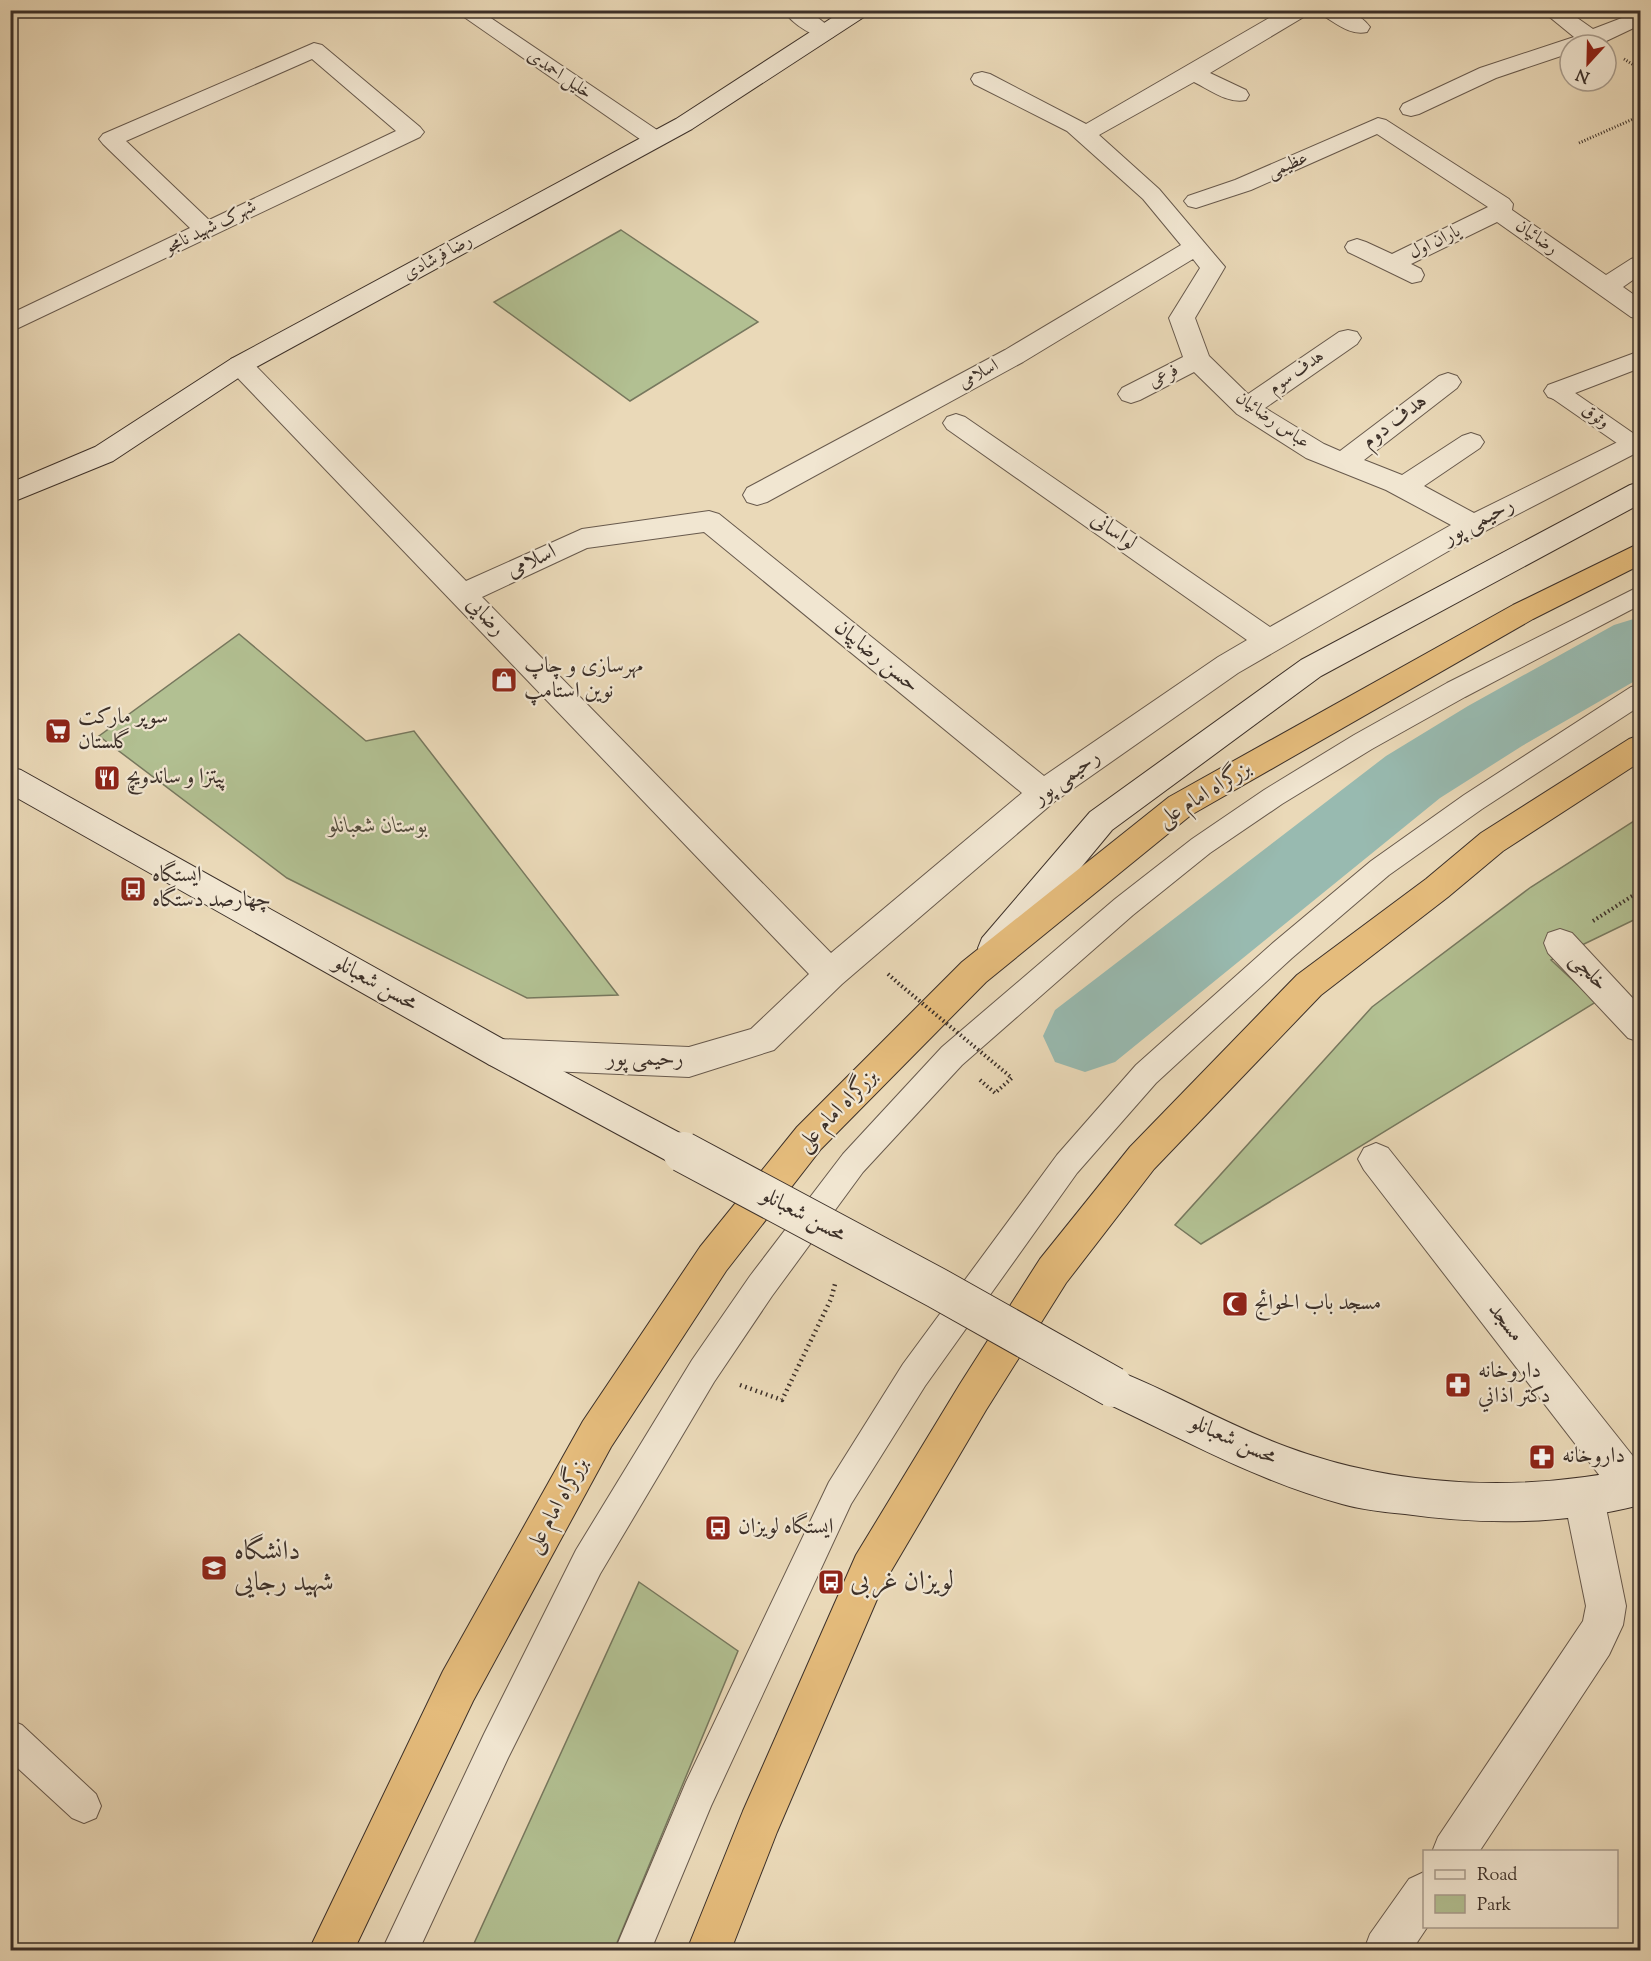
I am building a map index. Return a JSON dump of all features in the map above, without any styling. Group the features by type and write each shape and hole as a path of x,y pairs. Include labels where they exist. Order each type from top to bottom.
{"highway":[{"name":"بزرگراه امام علی","path":"332,1950 458,1686 610,1414 713,1259 809,1138 974,972 1180,806 1523,612 1641,553"},
{"path":"709,1950 758,1826 870,1569 973,1397 1053,1271 1142,1158 1309,985 1437,888 1492,842 1641,747"}],"street":[{"name":"خلیل احمدی","path":"464,10 655,139"},
{"path":"794,10 825,32"},
{"name":"رضا فرشادی","path":"10,494 104,454 240,365 684,124 859,10"},
{"path":"1085,134 1299,10"},
{"path":"1330,10 1359,27"},
{"path":"1551,10 1571,33"},
{"path":"1604,33 1641,18"},
{"name":"شهرک شهید نامجو","path":"10,324 412,132 314,50 111,139 206,230"},
{"path":"1411,109 1488,74 1558,50"},
{"path":"1193,73 1238,95"},
{"path":"982,79 1075,126 1151,194 1197,247"},
{"name":"عظیمی","path":"1196,201 1243,185 1378,125"},
{"name":"رضائیان","path":"1378,125 1502,204 1499,213 1641,311"},
{"name":"یاران اول","path":"1357,247 1402,270 1499,213"},
{"name":"عباس رضائیان","path":"1197,247 1213,267 1182,318 1197,360 1246,408 1315,451 1403,487 1474,525"},
{"name":"اسلامی","path":"757,495 1014,356 1197,247"},
{"path":"1606,287 1641,264"},
{"name":"هدف سوم","path":"1246,408 1348,338"},
{"path":"1557,391 1641,359"},
{"name":"فرعی","path":"1131,394 1197,360"},
{"name":"رضایی","path":"240,365 830,974"},
{"name":"هدف دوم","path":"1343,462 1448,382"},
{"name":"لواسانی","path":"956,423 1269,641"},
{"name":"رحیمی پور","path":"500,1054 689,1062 762,1040 830,974 1043,793 1228,665 1474,525 1636,441"},
{"path":"1403,487 1471,442"},
{"path":"974,972 1101,821 1311,668 1641,492"},
{"name":"اسلامی","path":"463,594 582,539 709,521"},
{"name":"حسن رضاییان","path":"709,521 1043,793"},
{"name":"محسن شعبانلو","path":"10,779 500,1054 937,1288 1113,1387 1278,1462 1344,1486 1423,1497 1511,1503 1584,1498 1637,1487"},
{"name":"خلجی","path":"1560,943 1641,1028"},
{"name":"مسجد","path":"1376,1159 1637,1487"},
{"path":"1454,1850 1595,1641 1603,1625 1606,1606 1584,1498"},
{"path":"1386,1950 1423,1897"}],"lane":[{"name":"وثوق","path":"1557,391 1636,441"},
{"path":"400,1950 496,1746 588,1562 703,1371 761,1286 853,1162 952,1056 1124,907 1201,846 1363,742 1456,690 1641,595"},
{"path":"633,1950 730,1724 840,1493 914,1375 1066,1164 1146,1074 1282,950 1380,868 1473,802 1641,694"},
{"path":"10,1737 84,1806"}],"path":[{"path":"1579,143 1641,116"},
{"path":"1560,943 1641,891"},
{"path":"898,983 1012,1078 995,1093"},
{"path":"782,1400 831,1299"}],"green space":[{"path":"621,230 758,322 630,401 494,302"},
{"name":"بوستان شعبانلو","path":"239,634 366,741 414,731 618,995 527,998 287,878 99,736"},
{"path":"1640,817 1640,917 1551,960 1596,1002 1201,1244 1175,1225 1372,1007 1531,887"},
{"path":"639,1582 738,1651 614,1950 471,1950"}],"waterway":[{"path":"1085,1036 1413,777 1495,726 1640,644"}],"place":[{"name":"مهرسازی و چاپ نوین استامپ","path":"504,680"},
{"name":"سوپر مارکت گلستان","path":"58,731"},
{"name":"پیتزا و ساندویچ","path":"107,778"},
{"name":"ایستگاه چهارصد دستگاه","path":"133,889"},
{"name":"مسجد باب الحوائج","path":"1235,1304"},
{"name":"داروخانه دكتر اذاني","path":"1458,1385"},
{"name":"داروخانه","path":"1542,1457"},
{"name":"ایستگاه لویزان","path":"718,1528"},
{"name":"دانشگاه شهید رجایی","path":"214,1568"},
{"name":"لویزان غربی","path":"831,1582"}]}
